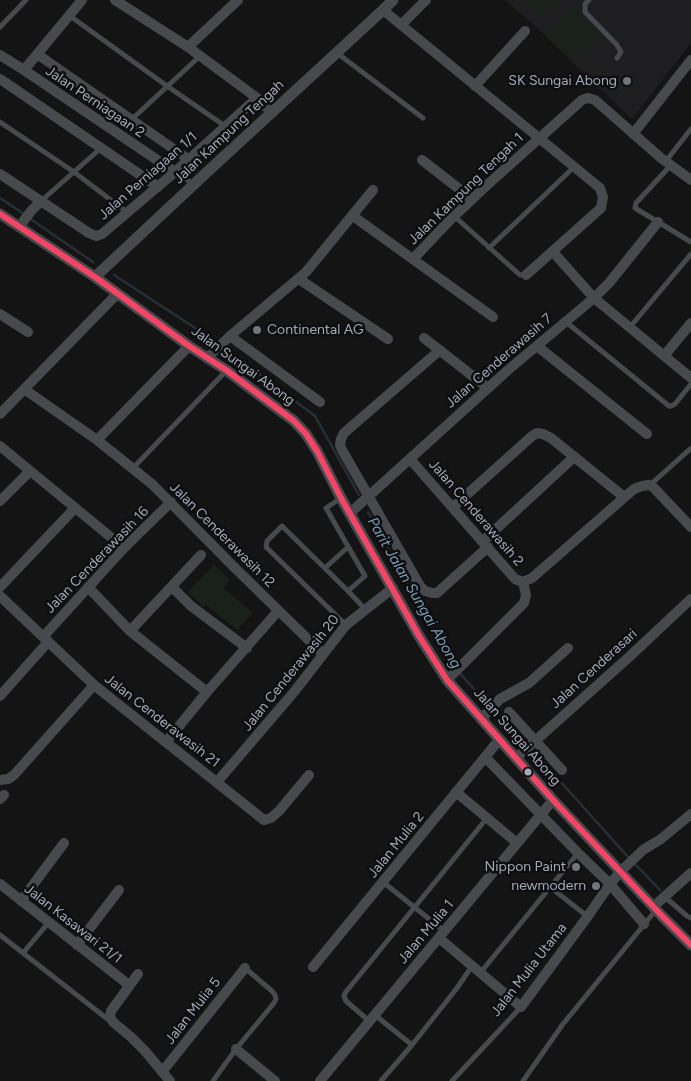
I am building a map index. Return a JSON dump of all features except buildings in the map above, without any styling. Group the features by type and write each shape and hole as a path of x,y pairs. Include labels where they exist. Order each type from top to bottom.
{"street":[{"path":"24,70 82,0"},
{"path":"114,0 188,47 257,98 272,113"},
{"path":"188,47 238,0"},
{"name":"Jalan Kampung Tengah","path":"95,277 393,0"},
{"path":"401,24 426,0"},
{"path":"384,10 600,188 603,197 601,208 526,275"},
{"path":"475,86 525,31"},
{"name":"Jalan Perniagaan 2","path":"37,54 188,159"},
{"name":"Jalan Perniagaan 2","path":"0,55 175,172"},
{"path":"691,60 633,134 668,164 691,180"},
{"path":"2,84 158,187"},
{"name":"Jalan Perniagaan 1/1","path":"0,174 96,236 102,234 128,213 257,98"},
{"name":"Jalan Kampung Tengah 1","path":"413,259 472,199 582,100 588,98 595,100 633,134"},
{"path":"422,160 472,199"},
{"path":"207,358 230,336 306,272 374,190"},
{"path":"25,218 41,201"},
{"name":"Jalan Sungai Abong","path":"0,214 25,218 117,294 226,370 294,421 306,434 317,451 432,658 447,680 553,800 628,864 655,908 691,945"},
{"path":"353,216 493,317"},
{"name":"Jalan Cenderawasih 7","path":"350,513 488,388 594,298 609,283 658,222"},
{"path":"553,252 594,298 691,378"},
{"path":"299,279 388,339"},
{"path":"0,414 117,294"},
{"path":"0,314 28,332"},
{"path":"664,356 691,323"},
{"path":"230,336 320,402"},
{"path":"424,338 488,388"},
{"path":"97,440 189,346"},
{"path":"537,346 647,434"},
{"path":"440,350 344,433 340,445 420,586 425,591 437,593 574,457"},
{"name":"Jalan Cenderawasih 12","path":"24,389 97,440 152,484 323,654"},
{"path":"453,507 537,433 551,438 624,497"},
{"path":"0,446 124,548"},
{"name":"Jalan Cenderawasih 2","path":"410,459 515,579 523,582"},
{"path":"0,501 30,471"},
{"path":"447,680 524,603 526,596 523,582 532,578 634,489 642,486 651,486 691,527"},
{"name":"Jalan Cenderawasih 16","path":"0,696 88,587 171,502"},
{"path":"0,587 75,508"},
{"path":"130,631 201,555"},
{"path":"88,587 130,631 206,692"},
{"path":"172,587 191,606 246,648"},
{"name":"Jalan Cenderawasih 20","path":"217,782 294,692 346,625 393,588"},
{"name":"Jalan Cenderawasih 21","path":"0,596 94,685 264,820 271,818 279,811 308,775"},
{"name":"Jalan Cenderasari","path":"516,758 691,599"},
{"path":"166,742 206,692 278,611"},
{"path":"481,719 500,699 529,682 568,648"},
{"path":"0,780 8,779 14,775 94,685"},
{"path":"509,712 562,770"},
{"name":"Jalan Mulia 2","path":"313,967 499,740"},
{"path":"486,757 610,884 644,924"},
{"path":"456,792 517,844"},
{"name":"Jalan Mulia 1","path":"320,1081 553,800"},
{"name":"Jalan Mulia Utama","path":"521,1007 610,884 643,850 670,832 691,814"},
{"path":"21,900 64,843"},
{"path":"655,908 665,896 691,873"},
{"name":"Jalan Kasawari 21/1","path":"0,884 129,985"},
{"path":"77,945 119,890"},
{"path":"442,934 472,965 521,1007"},
{"name":"Jalan Mulia 5","path":"162,1072 245,968"},
{"path":"138,974 111,1011 110,1017 113,1022 131,1037 170,1081"},
{"path":"236,1049 275,1081"}],"lane":[{"path":"0,27 26,0"},
{"path":"589,0 585,4 585,12 618,45 621,52 617,58"},
{"path":"69,15 225,126"},
{"path":"336,53 423,118"},
{"path":"131,120 200,56"},
{"path":"0,122 74,172 128,213"},
{"path":"691,129 668,164 635,205 637,209 691,242"},
{"path":"41,201 101,148"},
{"path":"489,248 574,167"},
{"path":"175,172 193,185"},
{"path":"454,216 520,275 526,275"},
{"path":"630,328 691,254"},
{"path":"565,322 669,406 675,404 691,384"},
{"path":"133,468 226,370"},
{"path":"651,486 690,449"},
{"path":"342,498 326,508 364,576 348,591"},
{"path":"346,625 266,547 266,544 282,526 365,609"},
{"path":"325,568 348,547"},
{"path":"412,1045 346,1001 344,993 487,818"},
{"path":"481,972 578,853"},
{"path":"383,882 414,907 442,934"},
{"path":"550,887 588,916"},
{"path":"665,896 686,916 691,918"},
{"path":"523,1081 563,1024 655,908"},
{"path":"23,953 48,922"},
{"path":"0,935 113,1022"},
{"path":"381,1081 457,988 472,965"},
{"path":"216,1080 236,1049 276,999 272,991 245,968"},
{"name":"Jalan Mulia Utama","path":"452,1081 521,1007"}],"shaded area":[{"name":"SK Sungai Abong","path":"505,0 691,0 691,43 632,119 532,23"},
{"path":"522,0 559,0 543,17"},
{"path":"572,6 602,34 574,63 545,35"},
{"path":"214,565 230,580 223,588 253,613 237,630 207,605 204,607 188,592"}],"waterway":[{"name":"Parit Jalan Sungai Abong","path":"0,198 24,214"},
{"name":"Parit Jalan Sungai Abong","path":"29,218 93,262"},
{"name":"Parit Jalan Sungai Abong","path":"114,275 212,339"},
{"name":"Parit Jalan Sungai Abong","path":"231,353 315,416 359,495"},
{"name":"Parit Jalan Sungai Abong","path":"368,512 455,668"},
{"name":"Parit Jalan Sungai Abong","path":"459,672 490,708"},
{"name":"Parit Jalan Sungai Abong","path":"493,712 510,731 523,738"},
{"name":"Parit Jalan Sungai Abong","path":"535,752 629,858"},
{"name":"Parit Jalan Sungai Abong","path":"633,862 660,890"}],"transit line":[{"path":"0,214 95,277 294,421 306,434 317,451 341,498 419,636 447,680 553,800 691,945"}],"place":[{"name":"SK Sungai Abong","path":"627,81"},
{"name":"Continental AG","path":"257,330"},
{"name":"Nippon Paint","path":"576,867"},
{"name":"newmodern","path":"596,886"}]}
